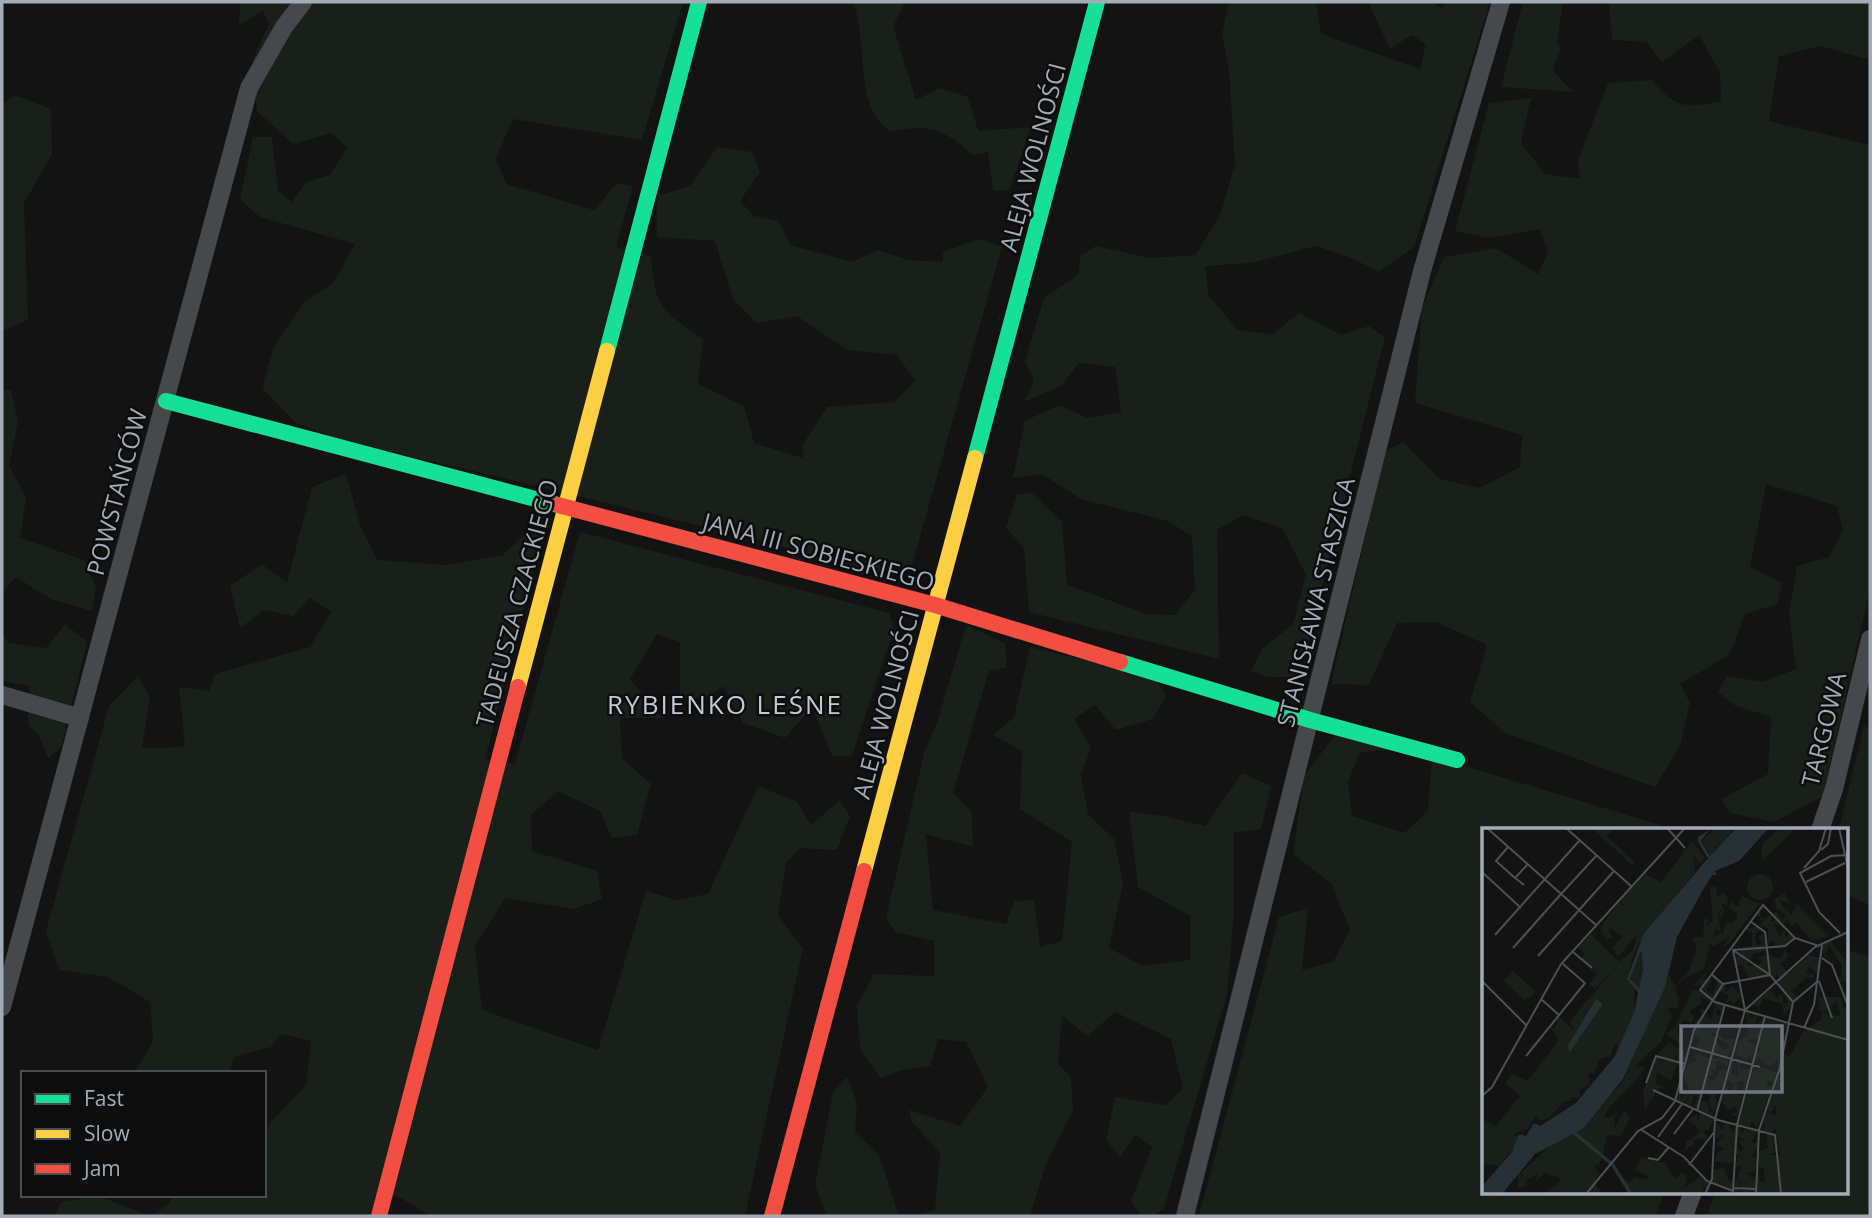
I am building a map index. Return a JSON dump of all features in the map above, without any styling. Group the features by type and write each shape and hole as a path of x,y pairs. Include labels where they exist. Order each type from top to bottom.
{"street":[{"name":"POWSTAŃCÓW","path":"2,1007 249,88 303,2"},
{"name":"TADEUSZA CZACKIEGO","path":"379,1216 699,2"},
{"name":"ALEJA WOLNOŚCI","path":"772,1216 1097,2"},
{"name":"STANISŁAWA STASZICA","path":"1185,1216 1422,271 1501,2"},
{"name":"JANA III SOBIESKIEGO","path":"166,401 564,509 935,605 1310,720 1457,760"},
{"name":"TARGOWA","path":"1821,828 1835,789 1870,639"},
{"path":"2,695 80,718"},
{"path":"1684,1216 1692,1194"}],"shaded area":[{"path":"240,2 683,2 642,140 513,119 496,158 506,184 594,210 617,183 633,186 616,247 651,257 655,288 663,307 703,339 698,384 744,406 754,443 803,458 803,444 827,407 894,402 915,381 897,355 847,350 797,316 757,323 733,299 715,241 657,237 657,196 690,186 717,147 752,152 760,172 740,201 754,216 778,221 790,245 852,262 878,250 908,260 943,262 943,252 979,239 1002,247 912,565 892,576 735,534 332,437 296,423 262,388 274,346 305,301 333,283 355,244 260,217 240,199 253,137 272,137 278,191 292,202 306,182 330,175 347,147 331,133 293,144 257,111 253,59 269,24 263,11 239,25"},
{"path":"853,2 905,2 893,26 916,100 940,88 968,97 978,131 1031,127 1009,191 993,190 988,152 973,155 953,139 935,130 915,128 890,132 878,120 866,91 860,29"},
{"path":"1229,2 1316,2 1321,34 1420,69 1426,44 1411,35 1390,49 1370,6 1373,2 1432,2 1442,9 1446,2 1490,2 1414,247 1379,272 1352,258 1316,246 1251,263 1205,266 1209,296 1238,330 1273,334 1299,313 1341,335 1369,326 1385,337 1299,677 1267,677 1251,671 1263,648 1293,624 1306,575 1282,528 1243,515 1217,530 1219,659 1029,612 1024,548 1006,528 1017,494 1032,493 1062,522 1067,585 1147,614 1175,615 1195,589 1192,536 1168,521 1081,499 1042,474 1013,478 1025,421 1059,405 1087,418 1121,412 1115,367 1079,363 1061,386 1024,402 1034,381 1025,361 1044,298 1078,275 1081,255 1096,246 1150,258 1196,255 1221,213 1235,164 1229,71 1222,33"},
{"path":"1523,2 1563,2 1557,42 1560,49 1553,71 1573,92 1501,87"},
{"path":"1609,2 1870,2 1870,60 1820,46 1779,56 1769,121 1870,145 1870,589 1823,796 1774,822 1730,813 1721,799 1768,774 1771,717 1734,705 1718,692 1727,676 1763,682 1796,669 1789,614 1797,566 1829,557 1843,530 1837,506 1766,484 1750,567 1782,583 1777,604 1745,614 1730,654 1680,684 1690,703 1680,746 1655,787 1505,733 1470,702 1487,645 1436,622 1397,623 1369,685 1331,684 1385,451 1403,442 1440,479 1479,488 1520,467 1522,435 1415,403 1422,307 1444,257 1496,248 1538,274 1548,253 1540,229 1489,238 1455,231 1489,103 1531,98 1521,143 1545,174 1580,179 1578,160 1608,83 1652,80 1668,96 1682,104 1699,105 1721,101 1720,73 1699,35 1662,62 1646,42 1612,40"},
{"path":"14,95 51,109 52,154 24,203 28,320 2,331 2,105"},
{"path":"2,389 11,390 18,422 9,465 26,498 20,538 84,560 96,586 92,611 51,599 16,577 2,592"},
{"path":"346,474 360,525 377,560 446,565 503,555 528,531 544,526 485,759 515,764 580,532 889,613 894,629 852,756 832,756 812,707 785,738 743,723 723,686 708,698 680,698 680,642 657,634 630,679 663,718 620,718 622,758 651,784 637,835 612,838 600,811 558,791 531,815 532,851 597,871 602,899 574,909 505,898 475,946 482,1010 598,1050 646,891 676,900 708,894 758,786 797,802 811,825 840,800 850,816 837,850 800,848 786,863 778,916 803,948 745,1216 431,1216 396,1195 369,1216 153,1216 170,1202 171,1197 266,1197 266,1130 306,1085 311,1041 281,1034 271,1047 235,1056 229,1071 135,1071 153,1042 150,1002 108,977 59,970 46,931 109,706 138,676 150,697 142,748 185,747 179,687 209,691 215,674 310,647 331,612 310,598 293,616 264,610 240,628 230,586 262,564 287,583 312,487"},
{"path":"65,624 87,642 61,748 48,758 39,735 28,725 30,686 2,681 2,634 9,643 46,648"},
{"path":"966,625 1005,643 1007,668 989,671 953,793 972,812 973,847 926,834 933,910 1006,924 1014,901 1034,900 1040,947 1062,941 1072,842 1020,809 1022,751 993,735 1014,717 1030,647 1154,677 1166,696 1153,719 1116,730 1095,705 1074,719 1091,747 1081,776 1088,814 1114,839 1123,884 1109,948 1143,966 1190,960 1190,916 1138,887 1129,812 1164,816 1205,826 1242,773 1271,786 1261,829 1234,833 1234,911 1227,994 1164,1208 1154,1216 1141,1216 1131,1201 1152,1147 1135,1135 1120,1157 1106,1140 1115,1097 1166,1105 1183,1088 1171,1039 1115,1012 1088,1036 1062,1016 1058,1064 1071,1077 1073,1110 1045,1167 1030,1216 912,1216 935,1210 940,1153 912,1122 909,1110 960,1126 988,1087 966,1042 938,1039 930,1066 902,1070 881,1078 860,1050 857,1006 874,974 934,976 934,941 896,932 886,918 925,749 936,726"},
{"path":"1864,726 1870,729 1870,905 1848,896 1848,828 1839,828"},
{"path":"1338,731 1393,750 1360,752 1348,782 1352,816 1404,833 1428,811 1432,756 1670,828 1482,828 1482,1194 1663,1194 1656,1216 1199,1216 1279,917 1308,908 1302,970 1333,962 1350,930 1331,883 1293,854 1304,776"},
{"path":"1848,951 1870,957 1870,1216 1707,1216 1714,1194 1848,1194"},
{"path":"847,1077 857,1103 855,1132 879,1155 899,1216 823,1216 826,1213 815,1185 833,1092"},
{"path":"101,1197 150,1216 55,1216 61,1202"}],"traffic: fast":[{"path":"607,351 699,2"},
{"path":"975,458 1097,2"},
{"path":"166,401 558,505"},
{"path":"1120,662 1310,720 1457,760"}],"traffic: slow":[{"path":"518,687 607,351"},
{"path":"864,871 975,458"}],"traffic: jam":[{"path":"558,505 935,605 1120,662"},
{"path":"379,1216 518,687"},
{"path":"772,1216 864,871"}],"district":[{"name":"RYBIENKO LEŚNE","path":"725,704"}]}
